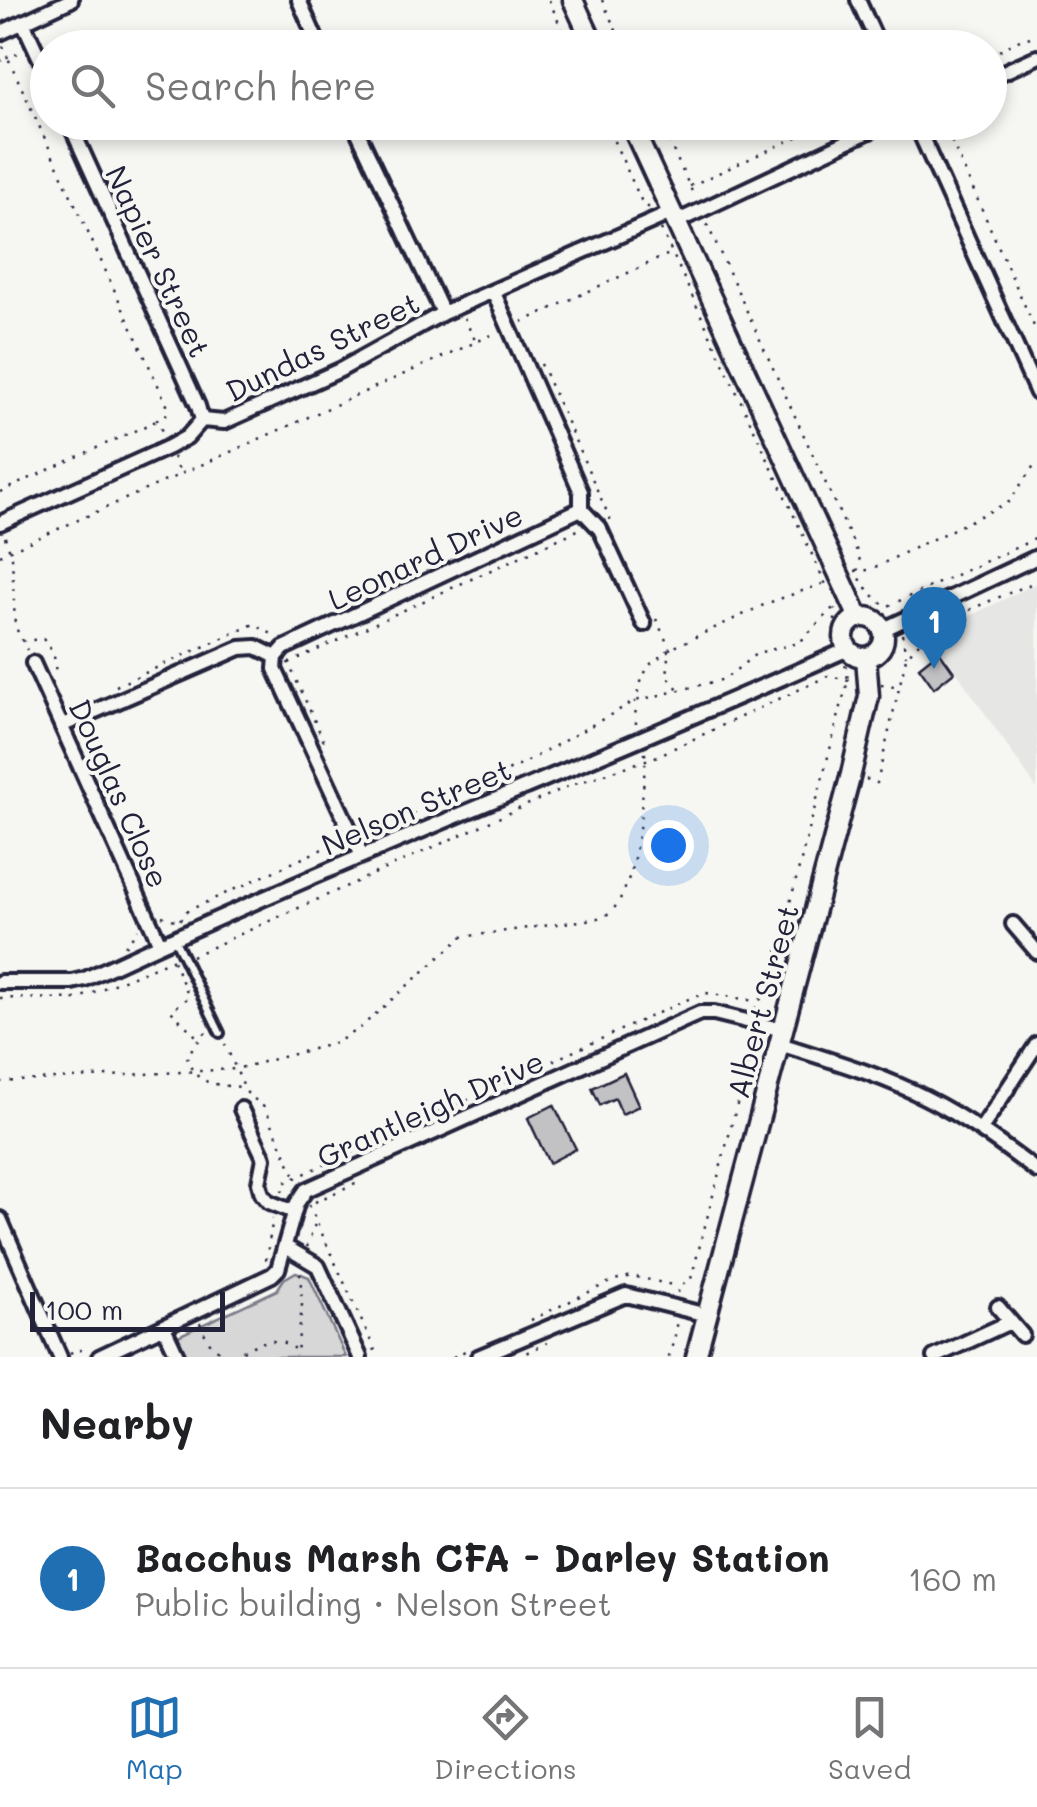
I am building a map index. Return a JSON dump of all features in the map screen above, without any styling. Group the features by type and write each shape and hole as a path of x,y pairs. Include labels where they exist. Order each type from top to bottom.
{"street":[{"path":"0,33 71,0"},
{"path":"300,0 312,30"},
{"path":"573,0 587,30"},
{"path":"858,0 872,30"},
{"path":"23,22 30,37"},
{"path":"1007,70 1037,56"},
{"name":"Napier Street","path":"77,140 202,420"},
{"path":"361,140 443,313"},
{"path":"637,140 668,218 859,618"},
{"name":"Dundas Street","path":"0,525 187,437 202,420 224,422 340,370 443,313 668,218 701,210 851,140"},
{"path":"923,140 1037,393"},
{"path":"494,292 582,492 581,510 594,523 649,620"},
{"name":"Leonard Drive","path":"283,656 581,510"},
{"path":"882,630 1037,558"},
{"path":"859,618 872,620 882,630 882,646 866,657 844,650 846,630 859,618"},
{"path":"63,726 240,648 256,647 283,656 275,669 362,856"},
{"name":"Nelson Street","path":"0,982 77,981 844,650"},
{"name":"Albert Street","path":"696,1357 870,696 866,657"},
{"name":"Douglas Close","path":"33,663 160,944"},
{"path":"1014,924 1037,952"},
{"name":"Grantleigh Drive","path":"99,1357 272,1275 278,1269 294,1212 304,1194 700,1014 714,1013 752,1022 924,1096 982,1129 1037,1171"},
{"path":"982,1129 1037,1044"},
{"path":"242,1109 264,1158 259,1183 262,1194 269,1202 294,1212"},
{"path":"0,1219 60,1357"},
{"path":"286,1247 318,1266 360,1357"},
{"path":"478,1357 626,1295 707,1315"},
{"path":"998,1307 1022,1335"},
{"path":"934,1357 1010,1322"},
{"path":"164,1327 178,1357"}],"lane":[{"path":"174,938 219,1030"}],"path":[{"path":"549,0 562,30"},
{"path":"602,0 616,30"},
{"path":"1007,47 1037,35"},
{"path":"0,40 30,106"},
{"path":"0,61 30,48"},
{"path":"0,492 157,420 166,415 168,407 46,140"},
{"path":"613,140 641,200 668,218 672,252 836,606 833,639 844,650 848,680 766,995 757,1002 749,1032 753,1044 691,1279 679,1287 672,1315 677,1328 669,1357"},
{"path":"668,140 860,558 857,570 868,592 886,607 1037,538"},
{"path":"690,186 791,140"},
{"path":"951,140 1037,332"},
{"path":"0,555 672,252"},
{"path":"460,307 476,342"},
{"path":"537,357 616,532"},
{"path":"157,420 181,474"},
{"path":"857,570 869,570 1009,502 1037,461"},
{"path":"283,656 609,516"},
{"path":"0,525 11,550 15,626 33,663"},
{"path":"851,774 877,782 906,658 924,635 1037,581"},
{"path":"0,1082 236,1069 346,1038 462,937 594,919 608,913 622,891 634,856 646,758 634,716 635,701 648,666 670,649 768,603 825,583"},
{"path":"160,916 179,920 185,912 364,829 391,824 521,765 635,701 717,682 758,653 799,643 836,606"},
{"path":"649,620 670,649 667,676 679,690"},
{"path":"102,693 254,624 276,636 326,746"},
{"path":"22,641 43,639 50,646 57,662 55,681"},
{"path":"195,954 569,786 655,756 828,676 900,687"},
{"path":"172,959 189,997 170,1011 199,1040"},
{"path":"245,1090 204,1082 192,1072 187,1055 199,1040 219,1030 245,1090 266,1108 378,1357"},
{"path":"299,1354 300,1268 316,1220"},
{"path":"195,1313 208,1341 225,1357"},
{"path":"234,1357 272,1340 285,1342 299,1354"},
{"path":"517,1357 552,1341"}],"shaded area":[{"path":"1037,583 1037,789 931,635"},
{"path":"296,1272 309,1277 346,1357 175,1357 172,1346 176,1337 277,1290 284,1279"}],"building":[{"path":"939,651 954,672 934,688 919,667"},
{"path":"624,1073 639,1106 622,1114 615,1098 600,1105 592,1088"},
{"path":"554,1105 576,1149 549,1163 528,1118"}],"place":[{"name":"Bacchus Marsh CFA - Darley Station","path":"934,669"}]}
